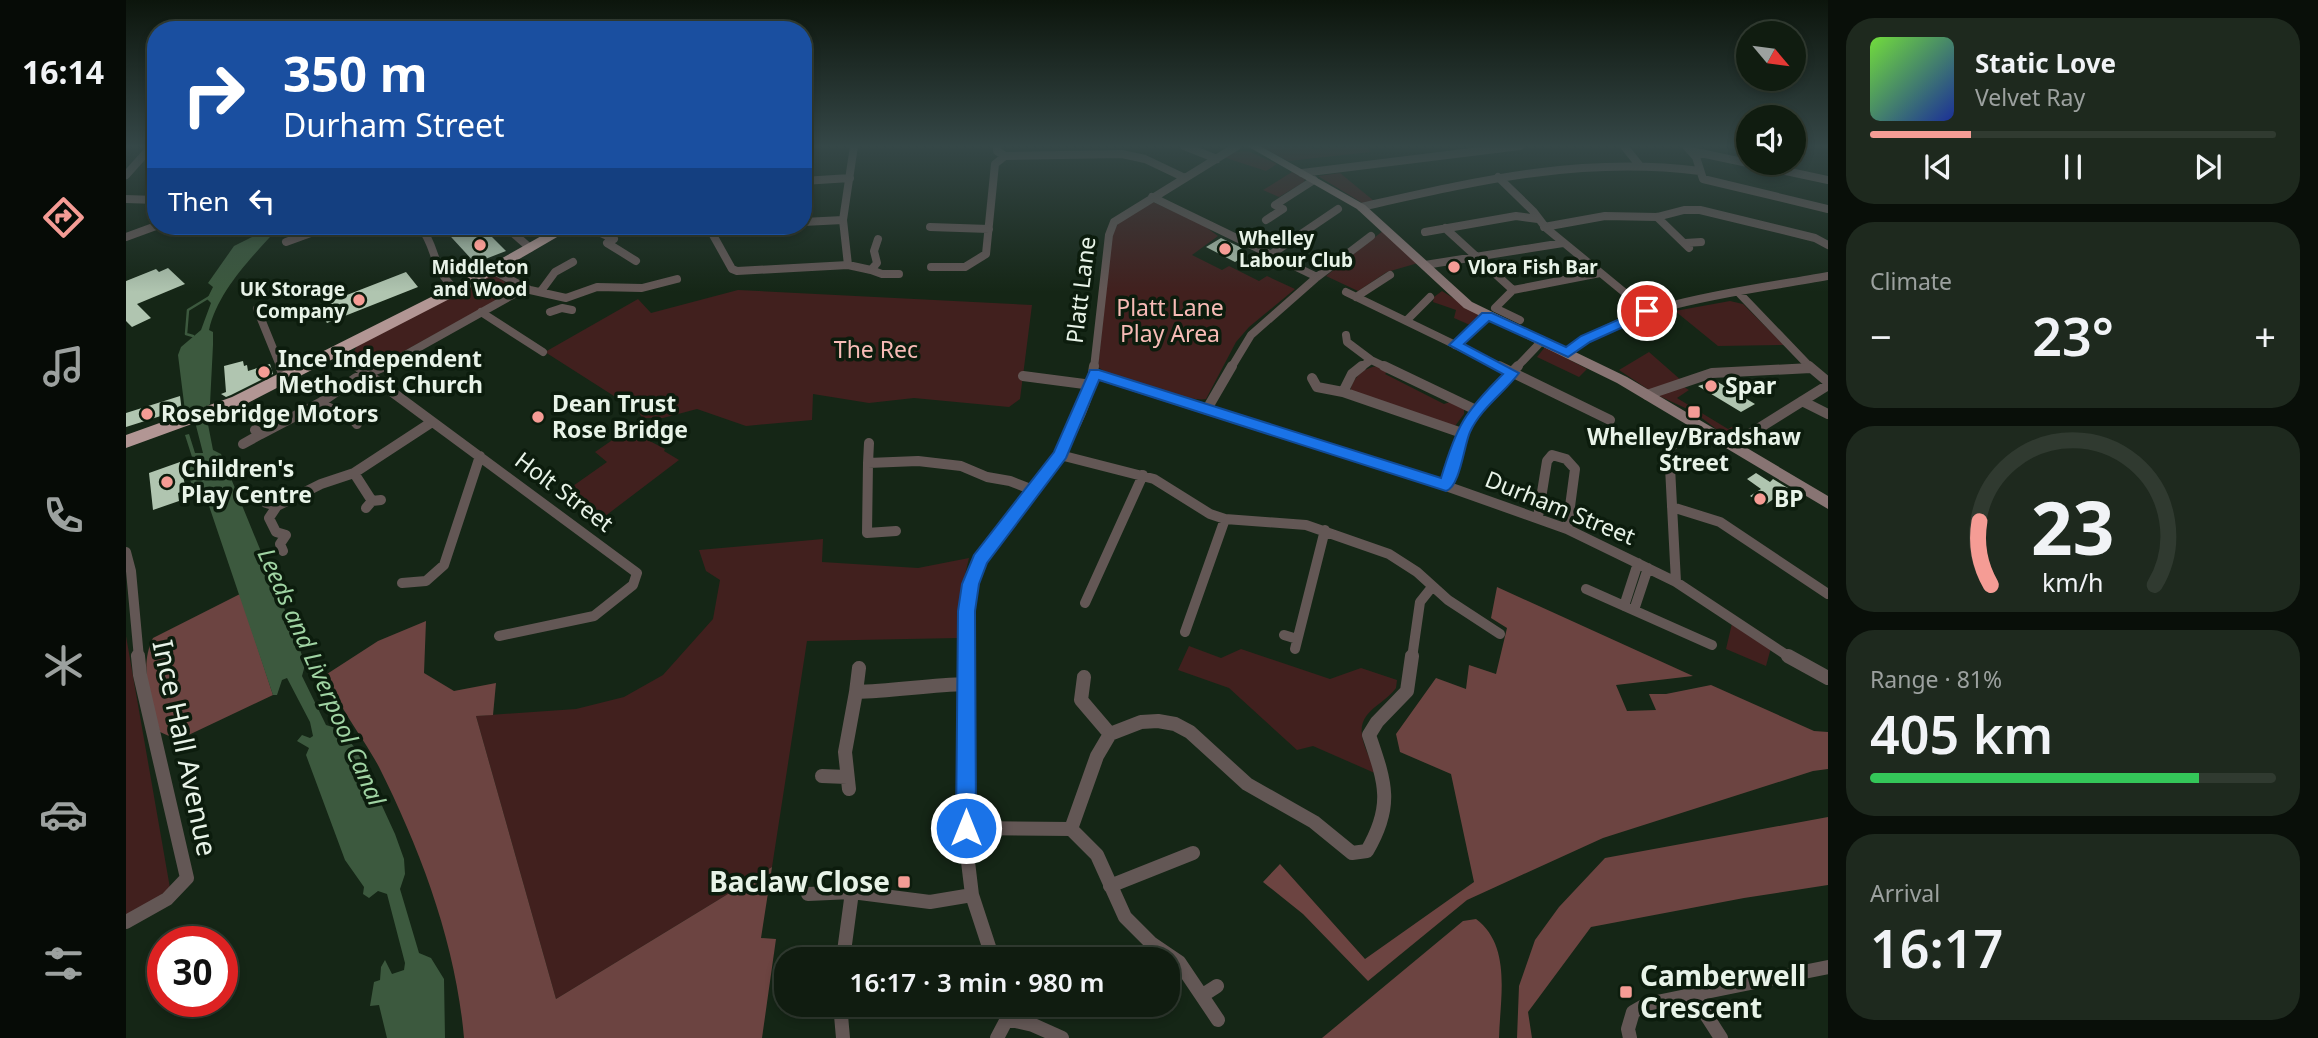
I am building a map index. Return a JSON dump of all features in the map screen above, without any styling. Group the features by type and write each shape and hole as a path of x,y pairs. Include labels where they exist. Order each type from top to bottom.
{"highway":[{"path":"126,442 212,413 285,378 456,290 552,235"}],"main road":[{"path":"1339,194 1361,207 1452,293 1487,316 1568,353 1647,395 1828,503"}],"street":[{"path":"847,194 843,220 848,265"},
{"path":"931,267 965,267 986,254 992,194"},
{"name":"Platt Lane","path":"989,947 972,895 966,828 966,611 971,584 980,560 1060,454 1093,379 1109,235 1114,222 1156,194"},
{"path":"1266,220 1283,209 1275,205 1287,194"},
{"path":"1361,207 1418,194"},
{"path":"1516,194 1563,243 1647,311"},
{"path":"1767,194 1828,209"},
{"path":"1152,197 1317,277"},
{"path":"126,200 147,200"},
{"path":"1425,232 1516,216 1541,223 1605,215 1657,217 1684,210 1700,210 1815,238 1828,245"},
{"path":"1270,255 1338,211"},
{"path":"1657,217 1687,245 1701,242"},
{"path":"812,222 843,220"},
{"path":"930,227 989,229"},
{"path":"126,237 147,229"},
{"path":"1445,229 1513,290"},
{"path":"286,242 305,235"},
{"path":"429,235 434,265 441,278 456,290"},
{"path":"515,235 530,248"},
{"path":"605,235 614,239 607,243 636,261"},
{"path":"713,235 732,269 737,271 848,265 886,275 899,274"},
{"path":"1207,410 1251,335 1317,277 1370,236"},
{"path":"871,270 877,263 874,251 878,239"},
{"path":"1425,265 1563,243"},
{"path":"541,292 555,272 574,261"},
{"path":"492,270 525,288 564,303 572,310"},
{"path":"1520,320 1495,308 1513,290 1600,273"},
{"path":"550,312 597,287 642,288 678,275 687,282"},
{"path":"1356,297 1390,275"},
{"path":"1568,353 1585,339 1647,311 1828,276"},
{"path":"243,444 258,432 320,403 345,385 525,288"},
{"path":"1346,292 1610,420"},
{"path":"1732,445 1828,384 1740,294"},
{"path":"1406,321 1430,297"},
{"path":"257,309 285,378"},
{"path":"481,312 543,352"},
{"path":"1455,345 1487,316"},
{"path":"1336,342 1346,338 1371,360 1476,410"},
{"path":"1446,485 1462,433 1476,410 1538,345"},
{"name":"Holt Street","path":"337,351 637,573 633,585 594,616 499,636"},
{"path":"1343,392 1352,374 1371,360"},
{"path":"1647,395 1712,373 1811,368"},
{"name":"Durham Street","path":"1023,376 1093,379 1207,410 1446,485 1538,517 1676,582 1806,668 1828,678"},
{"path":"1305,390 1314,382 1462,433"},
{"path":"1802,401 1828,414"},
{"path":"320,403 335,413 354,418 355,427"},
{"path":"283,551 281,544 286,535 276,532 270,518 271,504 354,473 432,422"},
{"path":"1676,582 1669,448 1698,426"},
{"path":"869,443 862,533 896,531"},
{"path":"1060,454 1143,475 1164,484 1210,514 1225,519 1295,523 1325,530 1389,554 1500,634"},
{"path":"1538,517 1547,461 1552,455 1568,459 1575,468 1567,529"},
{"path":"402,583 426,581 444,565 480,456"},
{"path":"868,463 918,461 961,466 1033,491"},
{"path":"354,473 373,503"},
{"path":"1085,596 1143,475"},
{"path":"1672,507 1720,522 1828,594"},
{"path":"1175,618 1186,627 1225,519"},
{"path":"1283,635 1296,644 1325,530"},
{"name":"Ince Hall Avenue","path":"126,552 131,572 140,675 187,878 161,905 126,922"},
{"path":"1629,608 1643,565"},
{"path":"1071,829 1097,756 1110,734 1141,722 1175,724 1204,741 1247,784 1261,794 1306,818 1352,853 1367,851 1376,837 1387,806 1386,782 1369,735 1376,721 1403,700 1407,691 1420,602 1432,587"},
{"path":"1586,589 1712,645"},
{"path":"822,776 848,783 845,752 859,668"},
{"path":"1084,677 1080,700 1110,734"},
{"path":"856,692 891,691 919,685 966,684"},
{"path":"966,828 1071,829 1097,855 1125,916 1137,931 1179,961 1218,1020"},
{"path":"1110,886 1181,863 1193,853"},
{"path":"844,947 852,892"},
{"path":"808,894 852,892 930,902 972,895"},
{"path":"1630,1038 1628,1029 1633,1012 1647,1004 1828,967"},
{"path":"1203,995 1217,986"},
{"path":"1694,996 1721,1038"},
{"path":"841,1017 843,1038"},
{"path":"997,1038 1005,1017"},
{"path":"1017,1017 1062,1038"}],"green space":[{"path":"1348,194 1366,194 1374,201 1364,204"},
{"name":"Platt Lane Play Area","path":"1151,201 1203,225 1218,236 1192,255 1222,270 1229,266 1259,281 1267,276 1295,289 1249,327 1236,342 1206,399 1151,389 1098,367 1112,235 1121,218"},
{"path":"1384,230 1418,263 1387,272 1358,291 1326,276"},
{"path":"488,277 498,277 511,286 510,293 384,362 367,364 353,353 357,346"},
{"name":"The Rec","path":"738,290 1032,305 1020,399 1009,407 914,398 869,403 813,394 812,420 746,426 697,409 663,418 642,418 639,412 545,352 638,299 651,313"},
{"path":"1442,291 1480,315 1470,325 1454,318 1456,310 1433,302 1434,297"},
{"path":"1730,301 1743,304 1784,345 1718,346 1675,311"},
{"path":"1545,347 1587,369 1579,377 1537,357"},
{"path":"1649,352 1682,381 1652,392 1619,370"},
{"path":"1379,366 1389,370 1385,374 1444,404 1450,402 1464,408 1464,414 1455,426 1350,392 1360,374"},
{"path":"1681,385 1689,390 1677,398 1728,429 1737,424 1743,427 1724,435 1694,412 1657,395"},
{"path":"624,432 637,440 642,437 679,460 600,520 563,493 607,462 595,452"},
{"path":"823,539 822,562 918,568 969,558 960,596 958,638 807,641 772,867 556,999 476,716 576,709 624,697 663,675 713,619 720,580 706,571 699,550"},
{"path":"1733,619 1772,644 1766,666 1726,649"},
{"path":"126,636 170,888 153,901 126,915"},
{"path":"1189,646 1221,658 1241,649 1330,679 1361,668 1397,680 1396,688 1370,711 1363,722 1362,737 1377,774 1313,746 1297,750 1229,688 1178,670"}],"shaded area":[{"path":"272,235 228,287 209,330 213,332 213,345 210,404 205,409 213,450 221,454 296,637 305,665 302,676 326,725 339,729 356,749 395,834 404,859 405,874 400,889 419,953 431,958 444,979 445,1038 387,1038 379,1005 370,1006 374,982 380,980 381,967 385,960 392,974 404,970 405,963 387,894 378,891 369,898 363,894 364,887 345,860 306,755 309,748 297,741 302,735 310,738 313,736 310,722 287,678 282,680 277,695 273,695 206,497 195,492 190,478 189,471 196,459 192,457 185,435 189,434 195,453 203,453 193,414 183,416 185,411 178,355 181,347 201,330 211,303 207,299 213,287 208,283 234,246 252,237"},
{"path":"1497,587 1693,676 1616,685 1627,711 1656,710 1649,694 1666,694 1711,685 1814,731 1828,732 1828,769 1813,771 1603,838 1467,900 1368,981 1303,914 1263,882 1280,864 1365,959 1474,882 1451,774 1400,752 1396,734 1436,678 1466,689 1469,665 1496,674 1507,628 1491,618"},
{"path":"240,594 273,695 178,740 160,732 150,697 147,673 153,638"},
{"path":"426,621 424,673 454,691 496,683 493,715 476,716 556,999 772,867 761,938 776,939 762,1038 464,1038 460,1003 445,933 422,865 379,767 344,710 327,674 378,641"},
{"path":"1828,817 1828,885 1591,927 1528,1012 1532,1038 1517,1038 1519,986 1535,940 1559,907 1605,858"},
{"path":"1476,919 1495,943 1499,958 1502,990 1499,1038 1322,1038 1463,921"}],"building":[{"name":"Middleton and Wood","path":"449,235 490,235 506,251 475,263"},
{"name":"Whelley Labour Club","path":"1221,238 1242,248 1237,251 1246,255 1235,262 1206,247"},
{"path":"168,268 185,284 137,304 151,318 132,327 126,321 126,281 156,269 159,272"},
{"path":"406,272 418,287 327,323 316,307"},
{"path":"243,361 248,371 270,364 273,374 226,397 221,394 226,392 224,366"},
{"path":"1716,381 1755,404 1741,412 1698,386"},
{"name":"Rosebridge Motors","path":"180,396 182,412 126,427 126,413"},
{"name":"Children's Play Centre","path":"180,462 186,490 178,493 179,501 153,510 149,473"},
{"name":"BP","path":"1756,473 1770,482 1773,479 1796,493 1782,503 1775,498 1765,505 1750,496 1761,489 1747,479"}],"waterway":[{"path":"193,336 186,334 188,310 211,296"}],"place":[{"name":"Middleton and Wood","path":"480,245"},
{"name":"Whelley Labour Club","path":"1225,249"},
{"name":"Vlora Fish Bar","path":"1454,267"},
{"name":"UK Storage Company","path":"359,300"},
{"name":"Ince Independent Methodist Church","path":"264,372"},
{"name":"Spar","path":"1711,386"},
{"name":"Whelley/Bradshaw Street","path":"1694,412"},
{"name":"Rosebridge Motors","path":"147,414"},
{"name":"Dean Trust Rose Bridge","path":"538,417"},
{"name":"Children's Play Centre","path":"167,482"},
{"name":"BP","path":"1760,499"},
{"name":"Baclaw Close","path":"904,882"},
{"name":"Camberwell Crescent","path":"1626,992"}],"route":[{"path":"966,828 966,611 971,584 980,560 992,542 1060,454 1095,374 1446,485 1462,433 1476,410 1512,373 1455,345 1487,316 1568,353 1585,339 1647,311"}],"water label":[{"name":"Leeds and Liverpool Canal","path":"321,677"}]}
